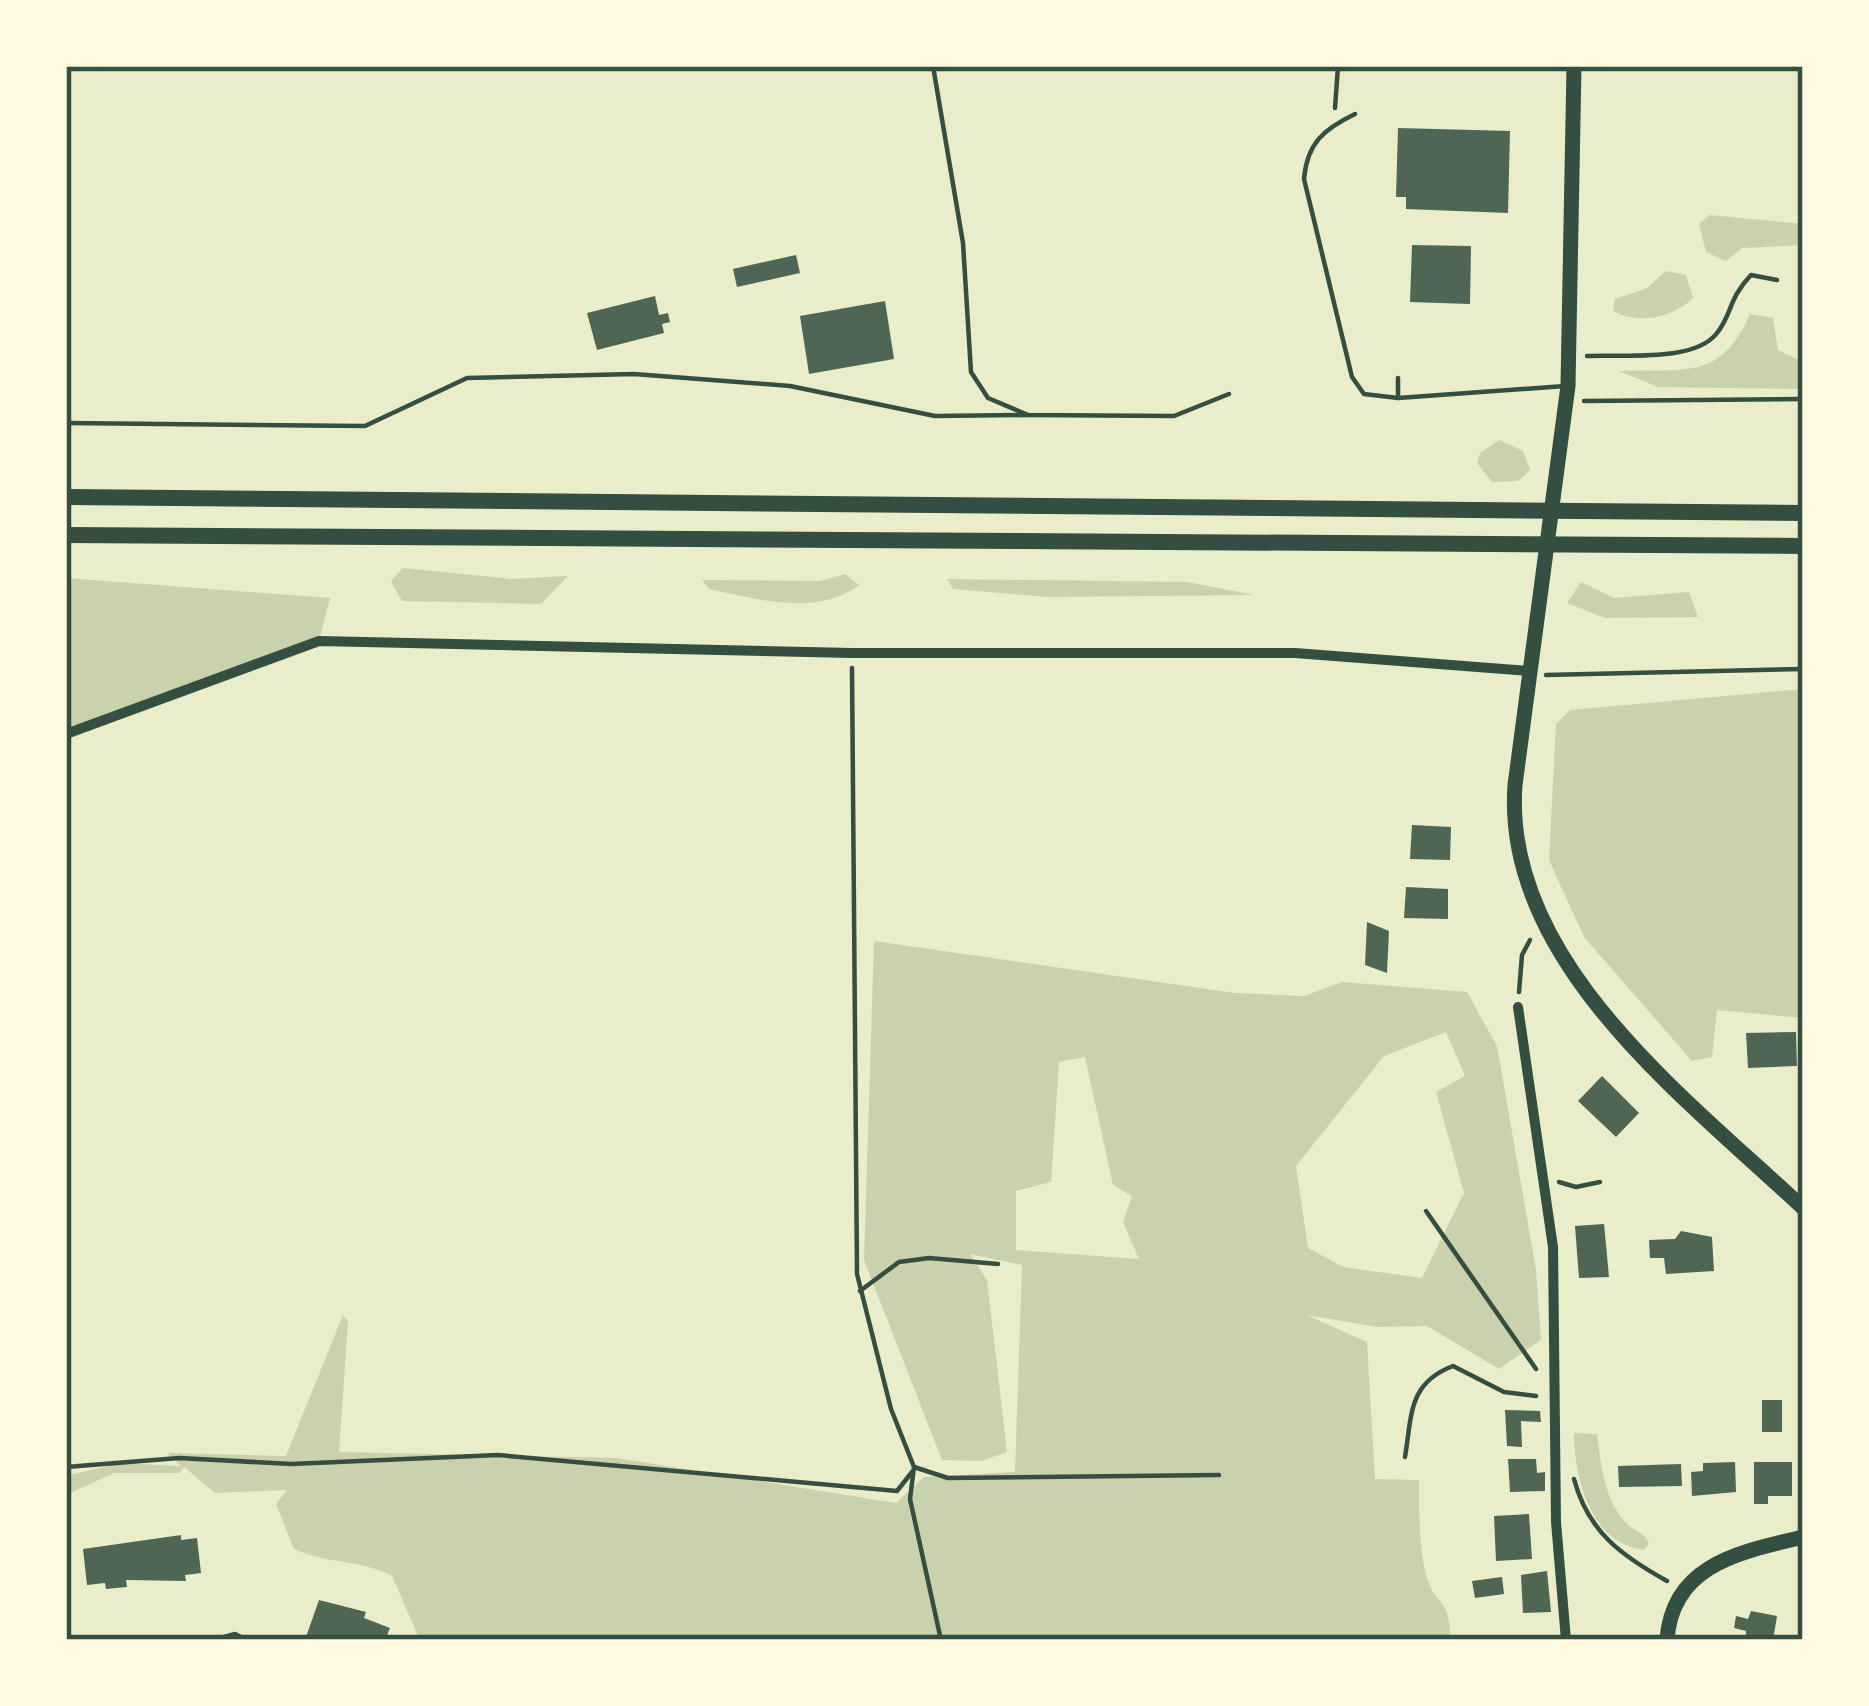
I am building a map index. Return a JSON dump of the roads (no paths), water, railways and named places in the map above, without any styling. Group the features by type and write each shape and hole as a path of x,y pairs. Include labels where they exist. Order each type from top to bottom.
{"highway":[{"path":"66,497 1803,513"},
{"path":"66,535 1803,546"}],"main road":[{"path":"1574,66 1567,394 1512,819 1521,870 1545,930 1600,1009 1803,1208"},
{"path":"1667,1640 1669,1617 1682,1589 1718,1561 1803,1537"}],"street":[{"path":"66,734 319,641 851,653 1295,653 1529,671"},
{"path":"1518,1006 1553,1246 1554,1395 1566,1640"}],"lane":[{"path":"1355,114 1334,124 1306,154 1304,178 1352,377 1364,394 1398,398 1567,394"},
{"path":"1398,378 1398,398"}]}
